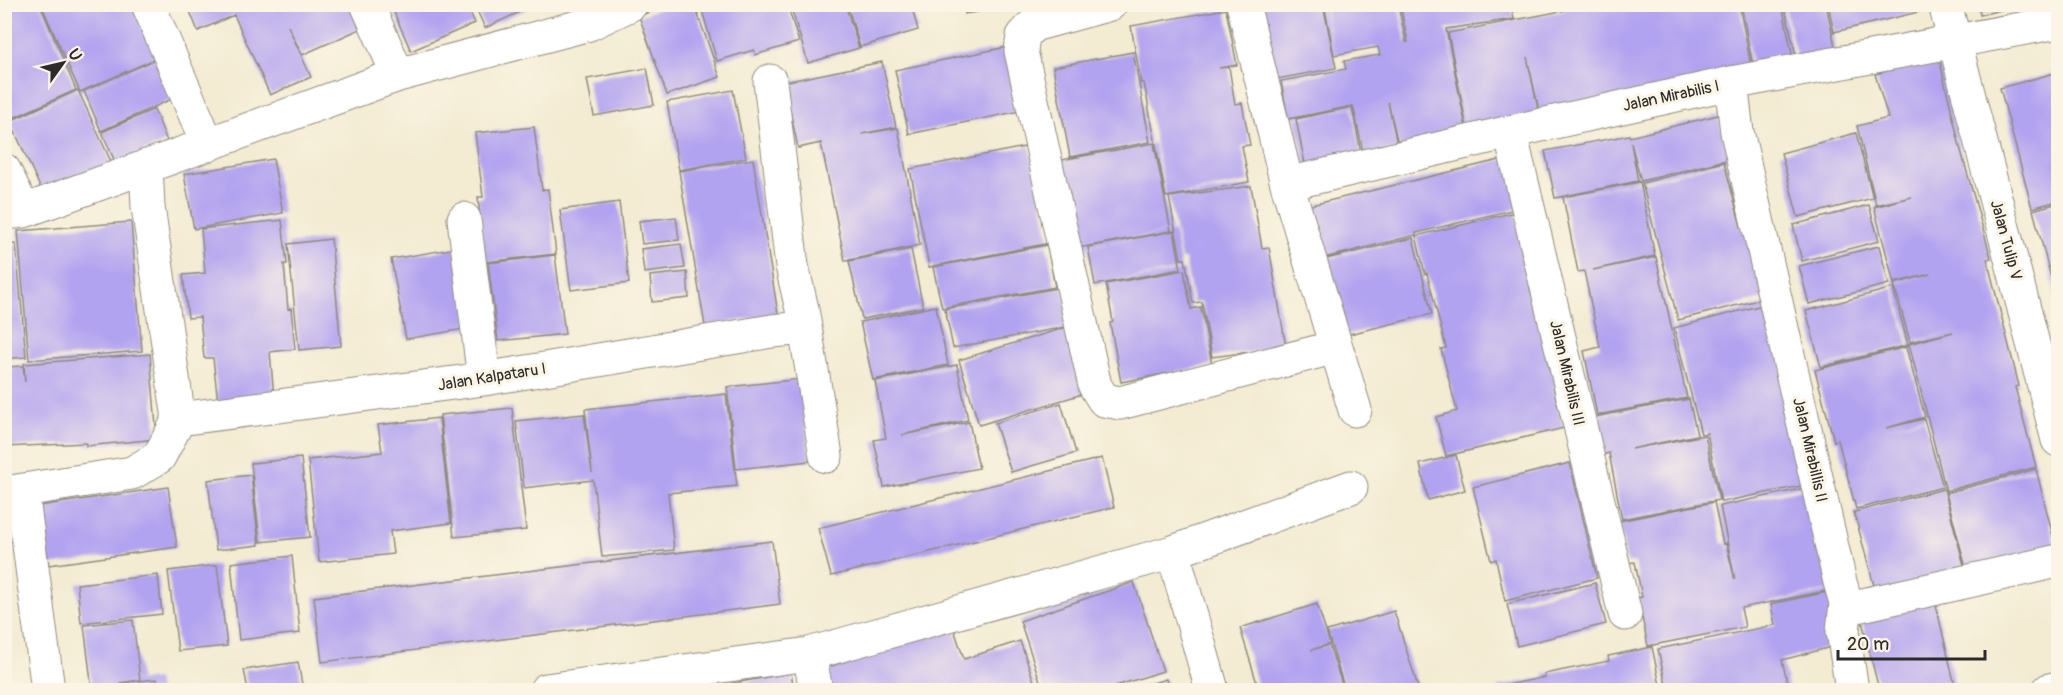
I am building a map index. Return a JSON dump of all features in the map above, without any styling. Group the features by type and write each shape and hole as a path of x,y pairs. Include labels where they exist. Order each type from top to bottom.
{"street":[{"path":"148,4 208,145"},
{"path":"367,4 398,75"},
{"path":"4,170 14,212 208,145 398,75 585,14 631,4"},
{"path":"1110,4 1033,25 1023,36 1021,51 1095,386 1104,400 1120,404 1336,347"},
{"path":"1243,4 1287,184 1355,410"},
{"name":"Jalan Tulip V","path":"1945,4 2058,440"},
{"name":"Jalan Mirabilis I","path":"1287,184 1731,83 2058,22"},
{"path":"771,81 792,266 805,328 826,456"},
{"name":"Jalan Mirabillis II","path":"1731,83 1737,132 1846,603 1844,631 1852,690"},
{"name":"Jalan Mirabilis III","path":"1510,132 1624,614"},
{"path":"48,690 13,492 132,473 159,457 179,419 148,207 146,166"},
{"path":"464,219 484,379"},
{"name":"Jalan Kalpataru I","path":"179,419 484,379 772,331 805,328"},
{"path":"546,690 809,654 1173,552 1351,487"},
{"path":"1173,552 1212,690"},
{"path":"1846,603 1853,607 2058,561"},
{"path":"809,654 816,690"},
{"path":"2049,690 2058,688"}],"building":[{"path":"4,4 40,4 76,90 4,122"},
{"path":"41,4 133,4 157,58 80,92"},
{"path":"187,4 349,4 360,29 302,55 288,26 311,77 270,95 234,15 198,31"},
{"path":"405,4 466,4 475,23 411,51 393,10"},
{"path":"474,4 537,4 485,28"},
{"path":"671,4 694,4 720,77 667,95 639,16"},
{"path":"700,4 787,4 799,42 755,55 754,50 717,61"},
{"path":"790,4 845,4 859,48 808,63"},
{"path":"847,4 911,4 918,30 860,47"},
{"path":"963,4 1017,4 1017,6 965,14"},
{"path":"1257,4 1323,4 1336,68 1272,80"},
{"path":"1324,4 1398,4 1406,42 1408,42 1400,4 1511,4 1514,19 1446,29 1467,132 1399,148 1388,102 1398,149 1364,156 1353,106 1288,119 1281,81 1346,69 1344,61 1380,55 1378,47 1334,55"},
{"path":"1512,4 1543,4 1543,6 1513,11"},
{"path":"1566,4 1739,4 1752,71 1540,115 1527,57 1539,114 1467,128 1448,33 1567,10"},
{"path":"1741,4 1782,4 1793,59 1753,67"},
{"path":"1784,4 1826,4 1837,55 1798,64"},
{"path":"1828,4 1940,4 1940,7 1834,32"},
{"path":"1978,5 2022,5 1980,15"},
{"path":"1226,9 1237,65 1219,68 1229,67 1235,104 1242,103 1250,145 1242,146 1249,182 1166,197 1131,26"},
{"path":"1007,47 1020,111 909,134 895,70"},
{"path":"1133,52 1150,142 1070,157 1053,67"},
{"path":"1939,58 1960,147 1991,258 1987,259 2019,386 2015,387 2036,467 1946,491 1909,344 1953,332 1910,342 1894,284 1930,274 1894,283 1874,207 1912,197 1876,205 1857,126 1888,118 1875,74"},
{"path":"156,59 174,98 101,131 84,91"},
{"path":"882,62 896,127 862,134 898,128 920,245 845,261 821,143 798,148 784,82"},
{"path":"647,68 654,105 594,116 587,79"},
{"path":"2058,72 2058,201 2032,208 2000,88"},
{"path":"78,90 114,168 45,198 10,121"},
{"path":"733,90 746,158 679,170 667,102"},
{"path":"1352,107 1362,158 1306,169 1296,119"},
{"path":"154,109 167,141 116,164 102,132"},
{"path":"1718,115 1730,159 1641,181 1631,143 1638,181 1555,198 1545,151 1629,135 1630,137"},
{"path":"534,127 542,190 548,189 556,254 485,262 478,197 483,197 475,133"},
{"path":"1856,133 1873,198 1798,217 1781,153"},
{"path":"1154,143 1171,231 1073,249 1056,161"},
{"path":"1030,146 1050,243 929,267 910,169"},
{"path":"1508,158 1520,208 1320,259 1307,206"},
{"path":"273,159 283,213 194,229 184,174"},
{"path":"753,159 778,314 705,326 679,171"},
{"path":"1724,162 1741,227 1750,224 1770,297 1678,320 1642,183"},
{"path":"1640,182 1655,256 1593,270 1656,257 1687,398 1597,415 1584,351 1600,347 1584,271 1578,272 1563,197"},
{"path":"1251,186 1262,248 1269,247 1286,347 1212,357 1202,302 1193,303 1185,259 1181,259 1169,197"},
{"path":"619,202 629,283 571,290 560,210"},
{"path":"2058,203 2058,304 2033,210"},
{"path":"1869,205 1879,241 1802,261 1793,225"},
{"path":"1515,212 1525,249 1521,250 1540,325 1560,385 1553,387 1564,428 1446,456 1436,417 1457,411 1441,349 1446,348 1416,236"},
{"path":"676,217 679,240 642,244 639,221"},
{"path":"282,220 287,264 284,264 288,309 291,308 295,349 270,352 274,397 218,403 213,358 204,358 200,317 188,318 183,275 205,273 201,229"},
{"path":"131,222 142,351 29,360 18,231"},
{"path":"1174,231 1181,269 1095,285 1088,247"},
{"path":"1413,238 1432,314 1341,336 1322,260"},
{"path":"331,239 341,346 299,350 288,244"},
{"path":"16,244 26,357 4,359 4,245"},
{"path":"681,244 685,268 644,273 641,249"},
{"path":"1047,245 1055,287 942,308 933,267"},
{"path":"1879,246 1889,284 1809,304 1799,266"},
{"path":"456,248 470,328 406,339 391,259"},
{"path":"911,249 923,307 862,319 849,261"},
{"path":"555,255 565,334 498,341 488,263"},
{"path":"1184,270 1191,309 1201,307 1212,365 1121,382 1110,323 1113,322 1106,284"},
{"path":"687,272 689,298 652,302 650,276"},
{"path":"1063,287 1071,326 953,348 945,309"},
{"path":"1893,288 1908,345 1821,367 1806,311"},
{"path":"1770,303 1806,485 1721,502 1707,433 1701,434 1674,328"},
{"path":"936,306 948,365 873,380 860,322"},
{"path":"1067,327 1086,393 979,425 959,360"},
{"path":"1906,347 1925,417 1886,428 1924,419 1943,487 1856,509 1838,440 1834,441 1815,370"},
{"path":"150,354 157,439 86,446 86,443 5,447 5,367 23,366 25,382 24,364"},
{"path":"957,365 968,420 902,435 969,422 979,468 884,487 874,440 886,438 875,381"},
{"path":"801,379 810,461 736,469 727,387"},
{"path":"726,394 737,486 668,493 674,550 602,557 593,480 524,488 516,421 584,414 592,473 585,409"},
{"path":"1689,399 1697,435 1631,449 1705,435 1719,500 1622,519 1609,453 1602,455 1594,417"},
{"path":"1061,403 1076,453 1011,472 995,423"},
{"path":"512,408 526,530 454,537 440,415"},
{"path":"439,418 451,523 390,531 393,554 319,562 308,460 382,452 378,425"},
{"path":"1456,455 1465,490 1428,500 1420,464"},
{"path":"301,458 310,537 260,542 251,463"},
{"path":"1102,458 1114,507 831,576 818,528"},
{"path":"1570,463 1597,578 1505,601 1496,559 1491,561 1473,487"},
{"path":"2036,469 2057,552 1968,575 1946,493"},
{"path":"251,475 259,545 216,550 208,480"},
{"path":"168,487 177,547 49,565 39,506"},
{"path":"1811,487 1831,590 1741,608 1745,627 1648,646 1638,598 1642,597 1635,562 1627,563 1619,521 1714,502 1723,544 1726,543 1735,580 1720,506"},
{"path":"1944,489 1967,577 1878,600 1854,512"},
{"path":"772,541 780,604 322,662 314,597"},
{"path":"292,556 300,633 239,640 231,563"},
{"path":"217,565 227,646 178,651 168,571"},
{"path":"158,575 162,614 81,623 77,584"},
{"path":"1134,582 1163,671 1103,690 1043,690 1020,621"},
{"path":"1595,583 1606,624 1517,646 1507,604"},
{"path":"1837,590 1839,645 1782,660 1789,690 1667,690 1658,649 1775,625 1771,604"},
{"path":"1934,597 1956,690 1879,690 1860,613"},
{"path":"1317,604 1330,644 1311,650 1329,645 1344,690 1259,690 1240,628"},
{"path":"1394,611 1419,690 1345,690 1327,631"},
{"path":"133,620 140,680 119,683 157,679 159,690 92,690 84,625"},
{"path":"953,626 964,659 1020,641 1037,690 825,690 819,670"},
{"path":"1652,647 1661,690 1499,690 1498,687 1545,677 1544,674 1609,661 1608,656"},
{"path":"298,662 303,690 248,690 244,670"},
{"path":"791,673 794,690 700,690 700,689"},
{"path":"1166,679 1170,690 1131,690"}]}
